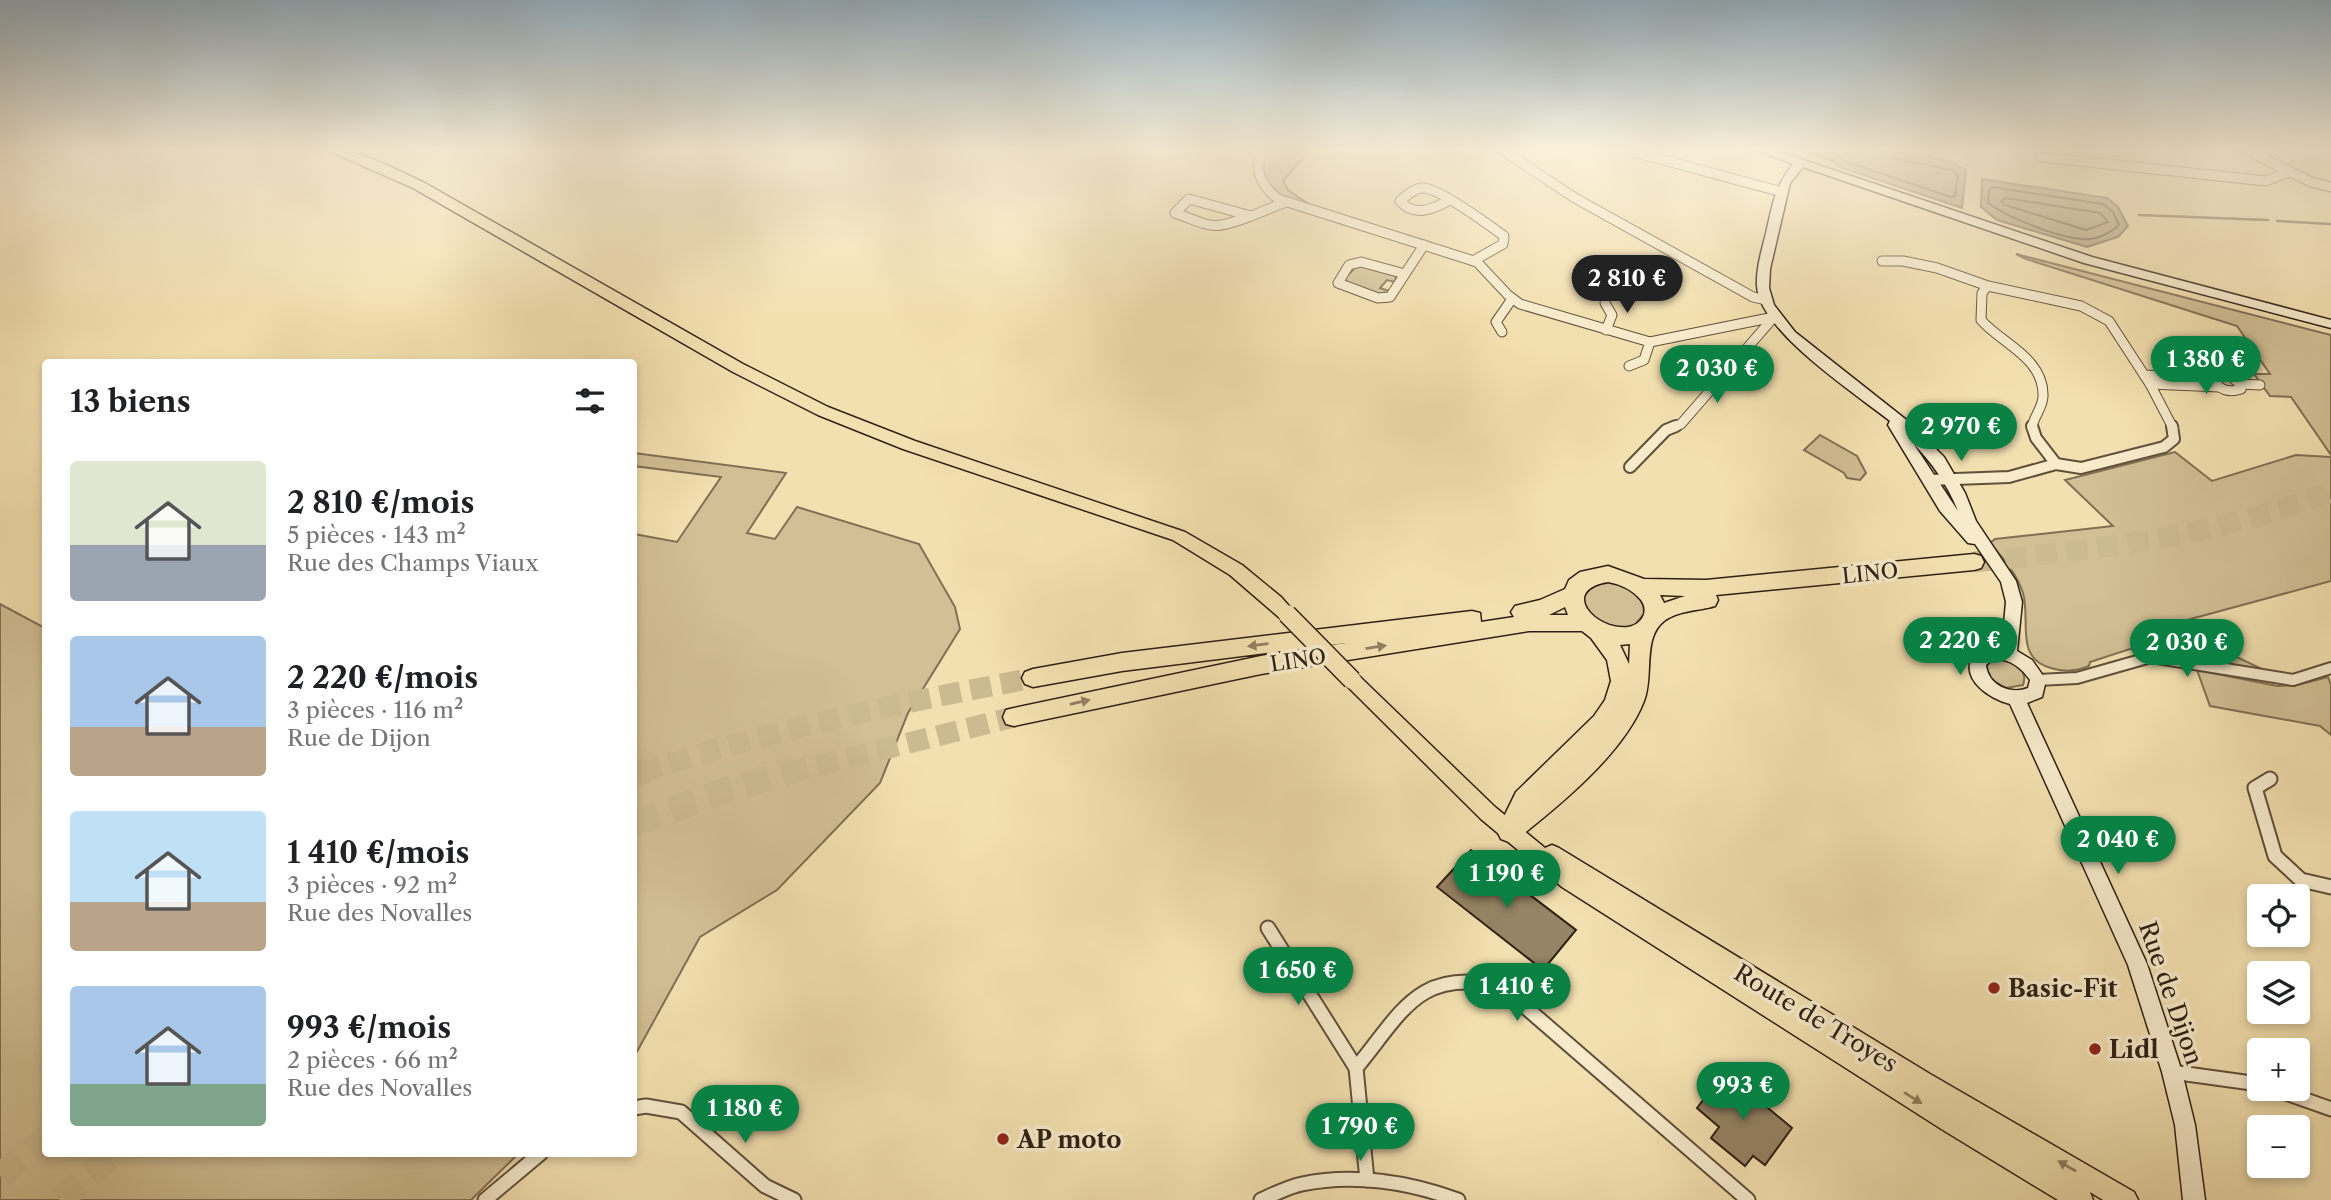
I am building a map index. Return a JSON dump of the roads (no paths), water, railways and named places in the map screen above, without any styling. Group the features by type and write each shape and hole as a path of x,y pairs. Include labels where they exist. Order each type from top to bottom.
{"highway":[{"name":"LINO","path":"1033,678 1122,662 1544,608 1572,595 1580,582 1595,575 1615,575 1640,587 1706,588 1982,564"},
{"name":"LINO","path":"1014,717 1261,665 1529,623 1592,627 1618,636 1647,624 1672,607 1691,602 1982,564"},
{"path":"1509,831 1533,813 1622,722 1634,701 1652,601 1640,587"},
{"path":"1509,831 1524,800 1603,720 1619,697 1623,683 1622,666 1613,647 1576,611 1572,595"}],"main road":[{"path":"453,205 738,368 823,411 909,445 1156,526 1199,545 1239,570 1287,614 1424,753 1509,831 1569,880 1951,1122 2081,1200"},
{"name":"Route de Troyes","path":"1509,831 1536,844 1922,1082 2126,1200"}],"street":[{"path":"1183,205 1175,213 1217,227 1279,205"},
{"path":"1211,205 1252,216"},
{"path":"1296,205 1473,261 1487,269 1512,299 1650,342 1774,317"},
{"path":"1404,205 1422,212 1439,205"},
{"path":"1454,205 1505,239 1503,244 1473,261"},
{"path":"1588,205 1753,297 1766,300"},
{"path":"1779,205 1763,273 1766,300 1774,317 1790,335 1925,445 1951,479 1969,522 1982,564"},
{"path":"1925,205 2088,260 2331,324"},
{"path":"1405,274 1355,262 1349,265 1338,283 1385,299 1390,297 1424,245"},
{"path":"1882,261 1894,259 1965,276 1986,288 2007,289 2094,311 2113,325 2174,427 2171,442 2153,450 2081,468 2056,464 2010,477 1929,480"},
{"path":"1986,288 1982,293 1981,320 2025,356 2040,378 2043,400 2040,412 2032,423 2032,430 2054,456 2056,464"},
{"path":"1502,332 1496,322 1512,299"},
{"path":"1605,303 1612,315 1606,330"},
{"path":"1630,467 1666,430 1681,424 1774,317"},
{"path":"1629,366 1644,360 1650,342"},
{"path":"2147,379 2213,378 2225,375 2240,384 2260,385"},
{"path":"2213,378 2220,387"},
{"path":"2147,379 2235,391 2241,389 2240,384"},
{"path":"1886,412 1982,564 2008,581 2014,602 2008,654"},
{"path":"1989,653 2008,654 2028,664 2038,680 2036,692 2031,696 2016,698 1995,691 1986,684 1977,669 1982,656 1989,653"},
{"path":"2038,680 2077,678 2151,657 2293,680 2331,668"},
{"name":"Rue de Dijon","path":"2016,698 2137,964 2172,1072 2185,1125 2194,1200"},
{"path":"2270,779 2255,788 2275,856 2301,880 2331,887"},
{"path":"1268,928 1356,1068 1367,1180"},
{"path":"1356,1068 1416,998 1435,984 1455,978 1480,979 1501,986 1748,1200"},
{"path":"2172,1072 2247,1082"},
{"path":"2309,1101 2331,1109"},
{"path":"637,1108 646,1106 681,1112 765,1186 794,1200"},
{"path":"485,1200 536,1157"},
{"path":"1261,1200 1305,1183 1367,1180 1410,1185 1458,1200"}],"water":[{"path":"2116,205 2128,226 2118,237 2087,247 1997,220 1981,207"}],"waterway":[{"path":"2139,215 2268,220"},
{"path":"2277,221 2331,224"}],"tunnel":[{"path":"1974,562 2155,539 2243,520 2331,492"},
{"path":"640,773 835,719 1033,678"},
{"path":"787,773 1014,717"},
{"path":"640,773 646,771"},
{"path":"637,822 727,790 793,771"},
{"path":"0,1176 42,1140"},
{"path":"60,1200 110,1157"}],"place":[{"name":"Basic-Fit","path":"1994,988"},
{"name":"Lidl","path":"2095,1049"},
{"name":"AP moto","path":"1003,1139"}]}
